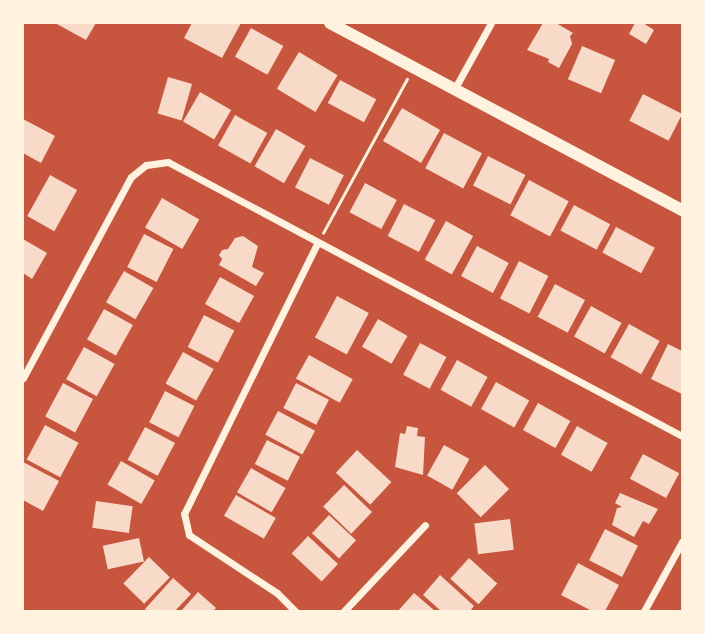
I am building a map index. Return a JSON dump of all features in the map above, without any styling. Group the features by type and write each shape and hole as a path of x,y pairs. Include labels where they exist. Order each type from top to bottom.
{"main road":[{"path":"330,23 682,210"}],"street":[{"path":"455,88 491,23"},
{"path":"23,379 131,177 146,164 168,162 317,244 682,436"},
{"path":"295,611 276,593 189,535 184,514 317,244"},
{"path":"344,611 425,526"},
{"path":"643,611 682,542"}],"path":[{"path":"317,244 414,67"}],"building":[{"path":"55,23 96,23 86,40"},
{"path":"192,23 241,23 222,58 184,38"},
{"path":"543,23 556,23 573,33 570,36 572,44 559,68 548,62 549,59 527,50"},
{"path":"635,23 643,23 654,30 646,44 629,34"},
{"path":"251,28 283,46 267,75 235,57"},
{"path":"582,46 615,60 601,93 568,79"},
{"path":"299,52 338,75 315,112 277,89"},
{"path":"168,77 192,84 182,120 158,114"},
{"path":"340,80 376,99 364,122 328,103"},
{"path":"200,92 231,110 214,139 183,121"},
{"path":"643,94 682,114 669,141 629,121"},
{"path":"402,108 440,130 421,163 383,141"},
{"path":"235,115 267,133 250,164 218,146"},
{"path":"23,119 55,136 41,163 23,153"},
{"path":"276,129 305,146 284,183 254,166"},
{"path":"444,133 482,153 463,189 425,168"},
{"path":"488,156 525,175 510,204 473,185"},
{"path":"310,158 344,175 329,205 295,187"},
{"path":"50,175 77,190 54,231 27,216"},
{"path":"529,180 569,201 550,236 510,215"},
{"path":"365,183 397,200 381,229 350,212"},
{"path":"162,198 199,220 182,249 145,227"},
{"path":"404,204 435,220 419,252 388,236"},
{"path":"574,205 610,224 597,250 560,231"},
{"path":"446,221 473,236 452,275 425,259"},
{"path":"616,227 655,248 641,273 602,253"},
{"path":"144,234 173,249 157,282 127,267"},
{"path":"243,236 258,246 252,267 264,273 256,286 219,265 222,250 228,249 235,238"},
{"path":"23,239 47,253 32,279 23,273"},
{"path":"477,246 509,263 493,293 461,276"},
{"path":"519,261 548,276 529,313 500,298"},
{"path":"124,271 153,288 135,319 106,302"},
{"path":"220,277 254,296 239,323 205,304"},
{"path":"555,284 585,300 568,333 538,317"},
{"path":"337,296 369,313 347,354 315,337"},
{"path":"591,306 622,323 605,354 574,337"},
{"path":"104,309 133,325 116,356 87,340"},
{"path":"204,315 234,330 218,363 188,347"},
{"path":"378,319 407,336 391,364 362,347"},
{"path":"629,324 660,341 641,374 611,357"},
{"path":"420,343 446,357 430,389 403,375"},
{"path":"668,344 682,351 682,394 651,379"},
{"path":"84,347 115,364 97,396 66,379"},
{"path":"183,352 214,369 196,400 166,383"},
{"path":"309,355 353,379 340,403 296,379"},
{"path":"457,360 488,377 471,407 441,390"},
{"path":"496,382 529,400 514,428 481,409"},
{"path":"63,383 93,399 75,433 45,417"},
{"path":"296,383 329,400 316,425 283,408"},
{"path":"165,391 194,406 179,437 149,422"},
{"path":"538,403 570,421 555,448 523,430"},
{"path":"278,411 315,431 302,455 265,435"},
{"path":"45,425 79,443 60,477 27,459"},
{"path":"407,426 418,428 417,436 425,437 423,475 395,467 400,433 405,434"},
{"path":"577,426 608,443 592,472 561,455"},
{"path":"145,427 175,443 158,476 128,460"},
{"path":"267,440 300,457 288,481 255,464"},
{"path":"444,445 469,459 452,490 427,476"},
{"path":"357,450 391,482 370,505 336,473"},
{"path":"643,454 679,473 666,498 630,479"},
{"path":"121,461 155,480 141,504 108,484"},
{"path":"23,462 59,481 43,511 23,500"},
{"path":"485,465 509,489 481,517 457,493"},
{"path":"251,468 286,488 272,512 237,492"},
{"path":"344,485 372,512 351,534 323,507"},
{"path":"620,493 658,509 649,524 643,521 634,537 612,525 617,508 622,507 615,503"},
{"path":"236,495 276,518 264,539 224,516"},
{"path":"96,501 133,506 129,533 92,528"},
{"path":"329,515 356,540 339,559 312,533"},
{"path":"510,519 514,550 478,554 474,523"},
{"path":"605,529 638,546 622,577 589,560"},
{"path":"308,536 338,564 322,582 292,554"},
{"path":"139,538 144,561 108,569 103,546"},
{"path":"149,557 170,577 144,604 123,584"},
{"path":"469,558 497,583 479,604 450,579"},
{"path":"578,563 619,585 605,611 592,611 561,595"},
{"path":"440,575 474,606 470,611 441,611 423,595"},
{"path":"173,578 191,594 175,611 147,611 145,609"},
{"path":"198,592 216,608 213,611 181,611"},
{"path":"414,593 435,611 398,611"}]}
